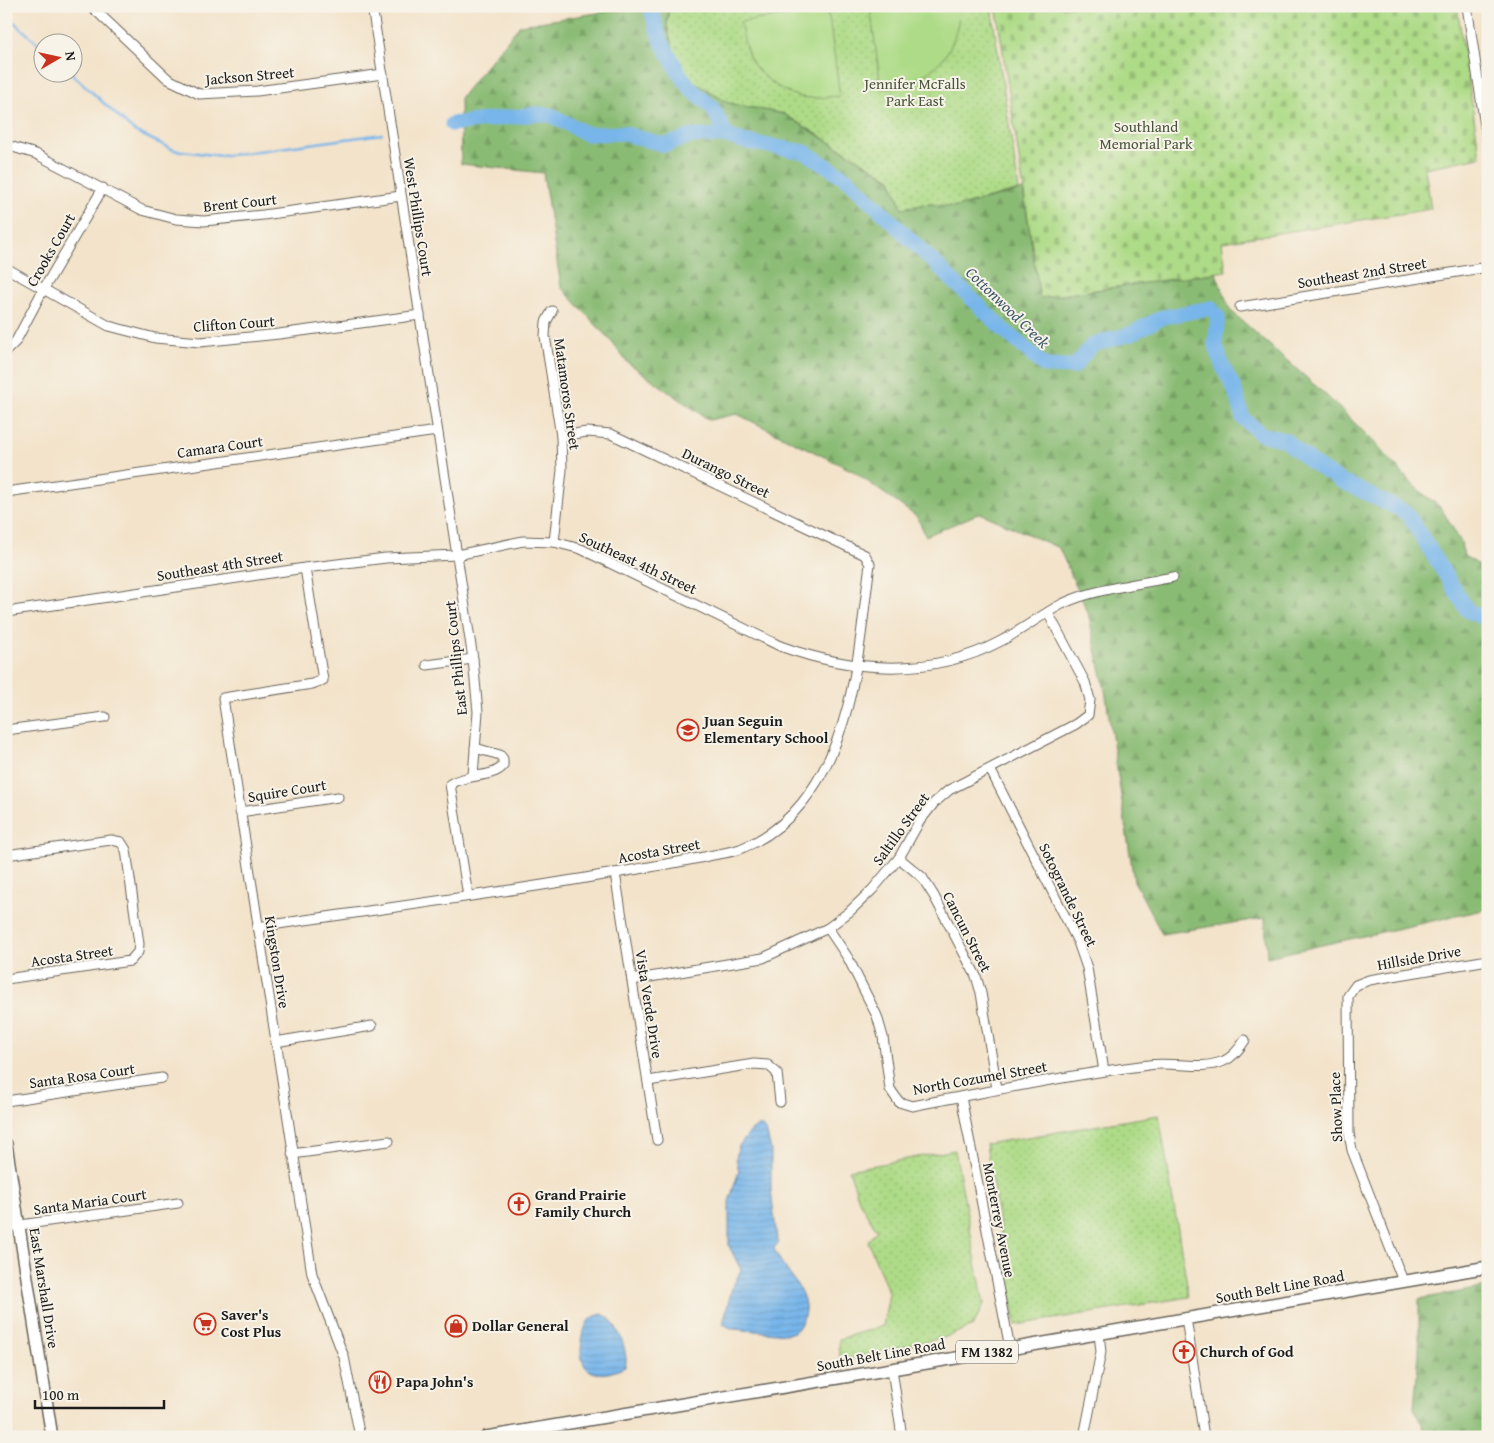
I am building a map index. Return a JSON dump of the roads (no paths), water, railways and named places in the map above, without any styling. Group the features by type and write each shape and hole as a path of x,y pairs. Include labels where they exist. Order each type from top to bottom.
{"main road":[{"name":"East Marshall Drive","path":"6,1144 52,1437"},
{"name":"South Belt Line Road","path":"486,1437 1488,1267"}],"street":[{"name":"Jackson Street","path":"92,6 168,80 199,94 257,91 383,74"},
{"name":"West Phillips Court","path":"372,6 438,431"},
{"path":"1467,6 1483,85 1488,146"},
{"name":"Brent Court","path":"6,145 36,154 142,210 176,218 204,221 401,196"},
{"name":"Crooks Court","path":"6,351 16,341 43,290 103,188"},
{"name":"Southeast 2nd Street","path":"1240,308 1488,267"},
{"name":"Clifton Court","path":"6,268 109,326 155,338 200,342 279,334 420,315"},
{"name":"Matamoros Street","path":"552,311 546,322 545,336 561,436 562,470 554,542"},
{"name":"Camara Court","path":"6,492 438,431"},
{"name":"East Phillips Court","path":"438,431 473,659 478,712 473,776"},
{"name":"Durango Street","path":"561,436 586,432 612,434 865,555 870,564"},
{"name":"Southeast 4th Street","path":"6,612 305,568 386,558 457,555 524,541 554,542 581,549 780,646 810,657 857,666 890,667 930,665 964,657 999,642 1062,604 1088,594 1173,577"},
{"name":"Acosta Street","path":"257,927 681,862 740,849 774,832 802,803 823,774 839,733 857,666 870,564"},
{"name":"Kingston Drive","path":"305,568 323,680 312,684 223,698 312,1274 344,1357 360,1437"},
{"name":"Saltillo Street","path":"632,980 763,958 828,928 849,912 872,890 899,858 919,822 934,803 949,790 1076,724 1088,715 1090,700 1085,682 1048,613"},
{"path":"427,665 473,659"},
{"path":"6,730 105,717"},
{"path":"468,896 450,784 459,778 495,772 503,766 500,755 475,748"},
{"name":"Sotogrande Street","path":"990,770 1078,942 1087,968 1104,1070"},
{"name":"Squire Court","path":"240,812 338,797"},
{"name":"Acosta Street","path":"6,855 112,840 120,842 126,850 139,944 138,952 130,961 6,979"},
{"name":"Cancun Street","path":"899,858 922,877 976,976 981,993 997,1090"},
{"name":"Vista Verde Drive","path":"615,873 657,1140"},
{"name":"North Cozumel Street","path":"828,928 848,958 877,1016 883,1037 890,1089 899,1102 912,1106 1104,1070 1161,1063 1199,1066 1224,1061 1240,1048 1245,1040"},
{"name":"Hillside Drive","path":"1356,984 1369,980 1488,960"},
{"name":"Show Place","path":"1356,984 1348,996 1349,1133 1352,1150 1403,1282"},
{"path":"275,1042 372,1026"},
{"path":"648,1081 754,1064 768,1065 777,1073 780,1102"},
{"name":"Santa Rosa Court","path":"6,1101 162,1078"},
{"name":"Monterrey Avenue","path":"961,1096 1010,1348"},
{"path":"292,1154 389,1141"},
{"name":"Santa Maria Court","path":"6,1227 178,1203"},
{"path":"1186,1318 1204,1437"},
{"path":"1084,1437 1101,1352 1099,1333"},
{"path":"892,1369 902,1437"}],"water":[{"path":"760,1125 766,1130 771,1150 771,1190 779,1243 774,1248 802,1293 805,1303 805,1313 800,1325 796,1331 787,1334 733,1329 723,1324 732,1288 741,1270 729,1246 729,1201 739,1171 736,1158 738,1147 751,1131"},
{"path":"601,1314 607,1316 617,1328 624,1345 626,1361 625,1367 606,1373 592,1372 586,1368 581,1352 584,1329 591,1318"}],"waterway":[{"name":"Cottonwood Creek","path":"650,6 660,39 679,73 691,89 712,107 727,136 746,142 805,152 850,181 1005,331 1045,366 1074,367 1092,345 1130,334 1163,317 1211,308 1218,317 1215,343 1222,365 1234,388 1243,418 1261,434 1285,440 1312,463 1339,480 1407,513 1468,611 1488,620"},
{"path":"6,15 32,38"},
{"path":"81,82 134,131 174,150 222,156 382,134"},
{"path":"452,124 536,114 551,115 587,134 622,133 665,145 692,136 727,136"}],"place":[{"name":"Juan Seguin Elementary School","path":"688,730"},
{"name":"Grand Prairie Family Church","path":"519,1204"},
{"name":"Saver's Cost Plus","path":"205,1324"},
{"name":"Dollar General","path":"456,1326"},
{"name":"Church of God","path":"1184,1352"},
{"name":"Papa John's","path":"380,1382"}],"park label":[{"name":"Jennifer McFalls Park East","path":"915,92"},
{"name":"Southland Memorial Park","path":"1146,136"}]}
